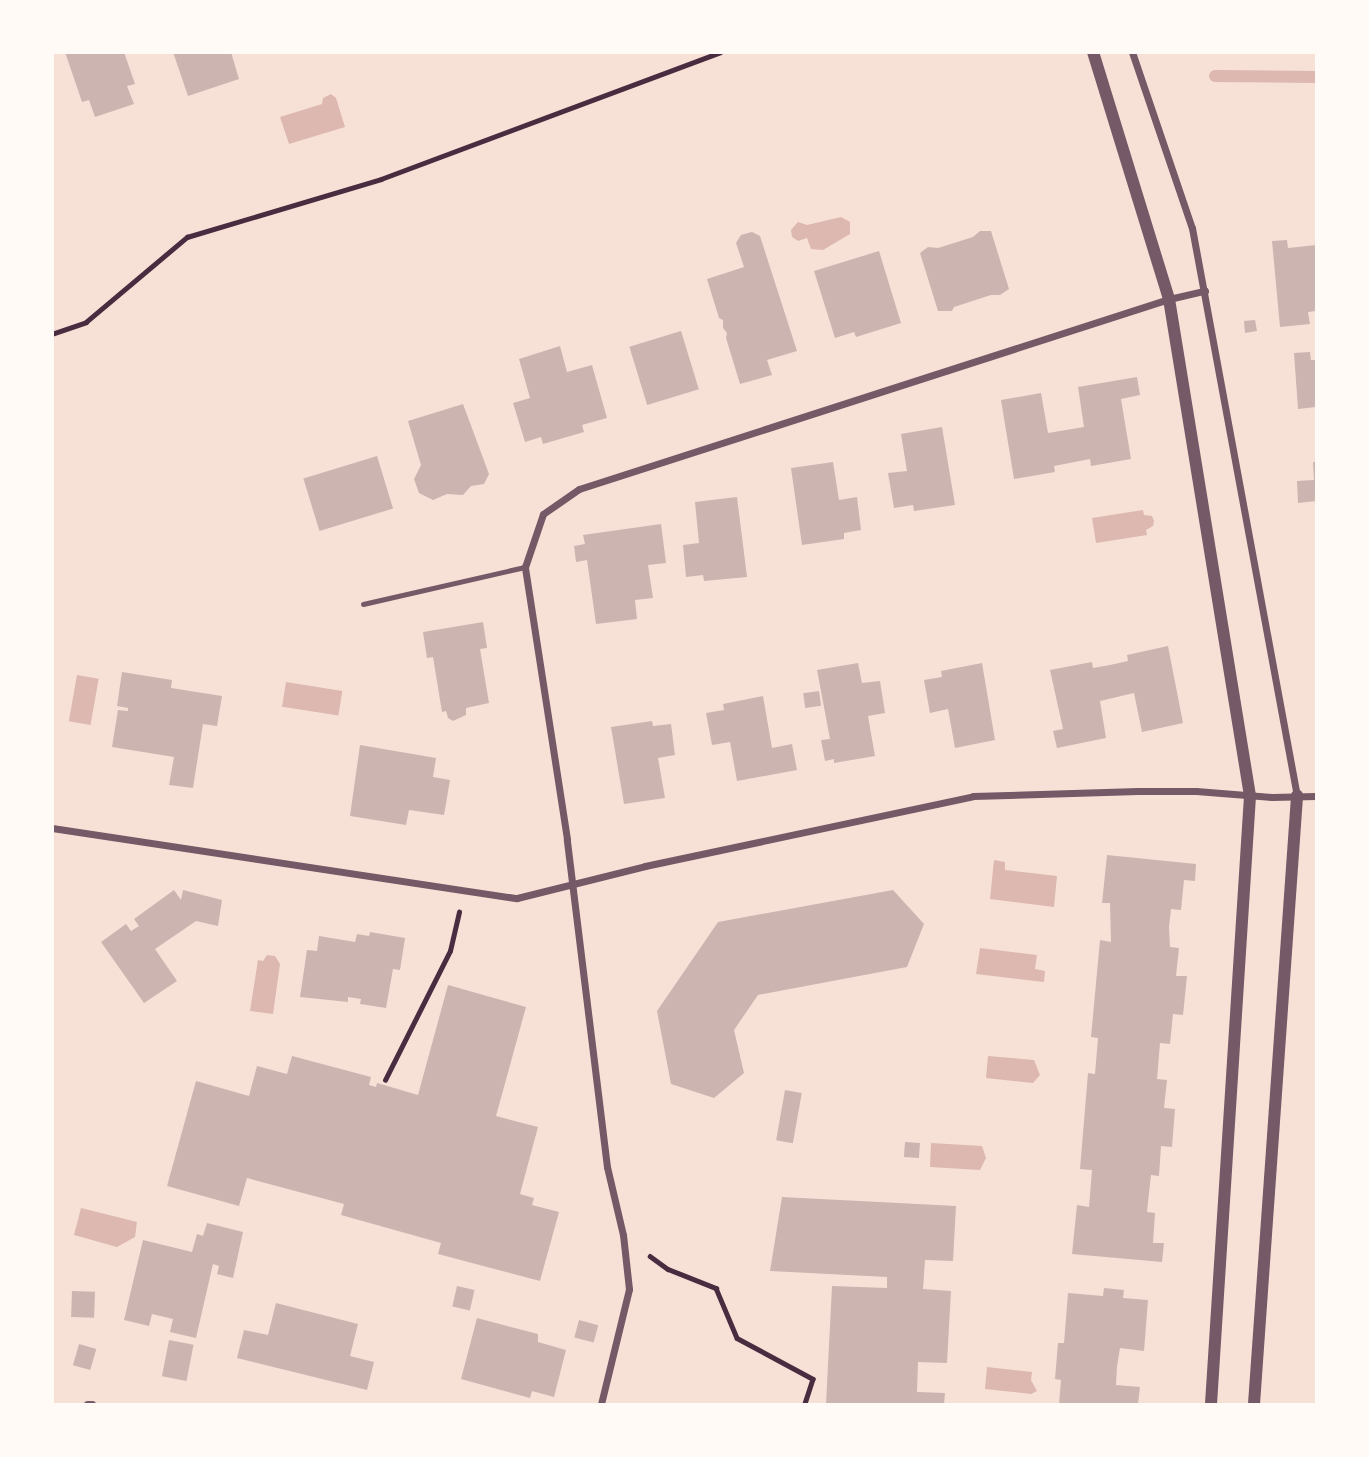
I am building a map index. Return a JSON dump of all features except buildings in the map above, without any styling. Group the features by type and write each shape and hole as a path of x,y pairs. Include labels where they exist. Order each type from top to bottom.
{"street":[{"path":"1093,52 1169,299 1250,796 1248,872 1212,1405"},
{"path":"1132,52 1192,228 1297,796 1254,1405"},
{"path":"601,1405 629,1289 623,1235 607,1167 573,885 525,568 543,514 579,489 1169,299 1205,291"},
{"path":"52,828 517,898 658,863 973,796 1138,791 1317,796"}],"lane":[{"path":"363,604 525,568"}],"path":[{"path":"52,334 86,322 187,237 381,179 720,52"},
{"path":"385,1080 450,951 456,919 467,892"},
{"path":"623,1235 668,1269 716,1288 737,1338 813,1379 805,1405"}],"shaded area":[{"path":"331,94 336,98 345,127 289,144 280,117 322,104 323,98"},
{"path":"841,217 850,222 850,234 823,250 811,249 807,238 798,241 792,237 791,230 798,222 807,225"},
{"path":"1143,510 1144,515 1152,516 1154,521 1153,526 1146,530 1147,535 1096,543 1092,518"},
{"path":"77,675 99,679 91,725 69,721"},
{"path":"286,682 342,691 338,716 282,707"},
{"path":"994,860 1005,862 1005,870 1057,876 1054,907 990,899"},
{"path":"980,948 1037,955 1035,969 1045,971 1044,982 976,974"},
{"path":"267,955 275,956 280,964 273,1014 250,1011 258,960 263,961"},
{"path":"988,1056 1034,1060 1040,1075 1033,1083 986,1078"},
{"path":"931,1143 982,1146 986,1158 980,1170 930,1167"},
{"path":"81,1208 137,1222 135,1237 117,1247 74,1235"},
{"path":"987,1367 1032,1372 1031,1380 1037,1391 1031,1394 985,1389"}],"waterway":[{"path":"1215,76 1316,77"}]}
